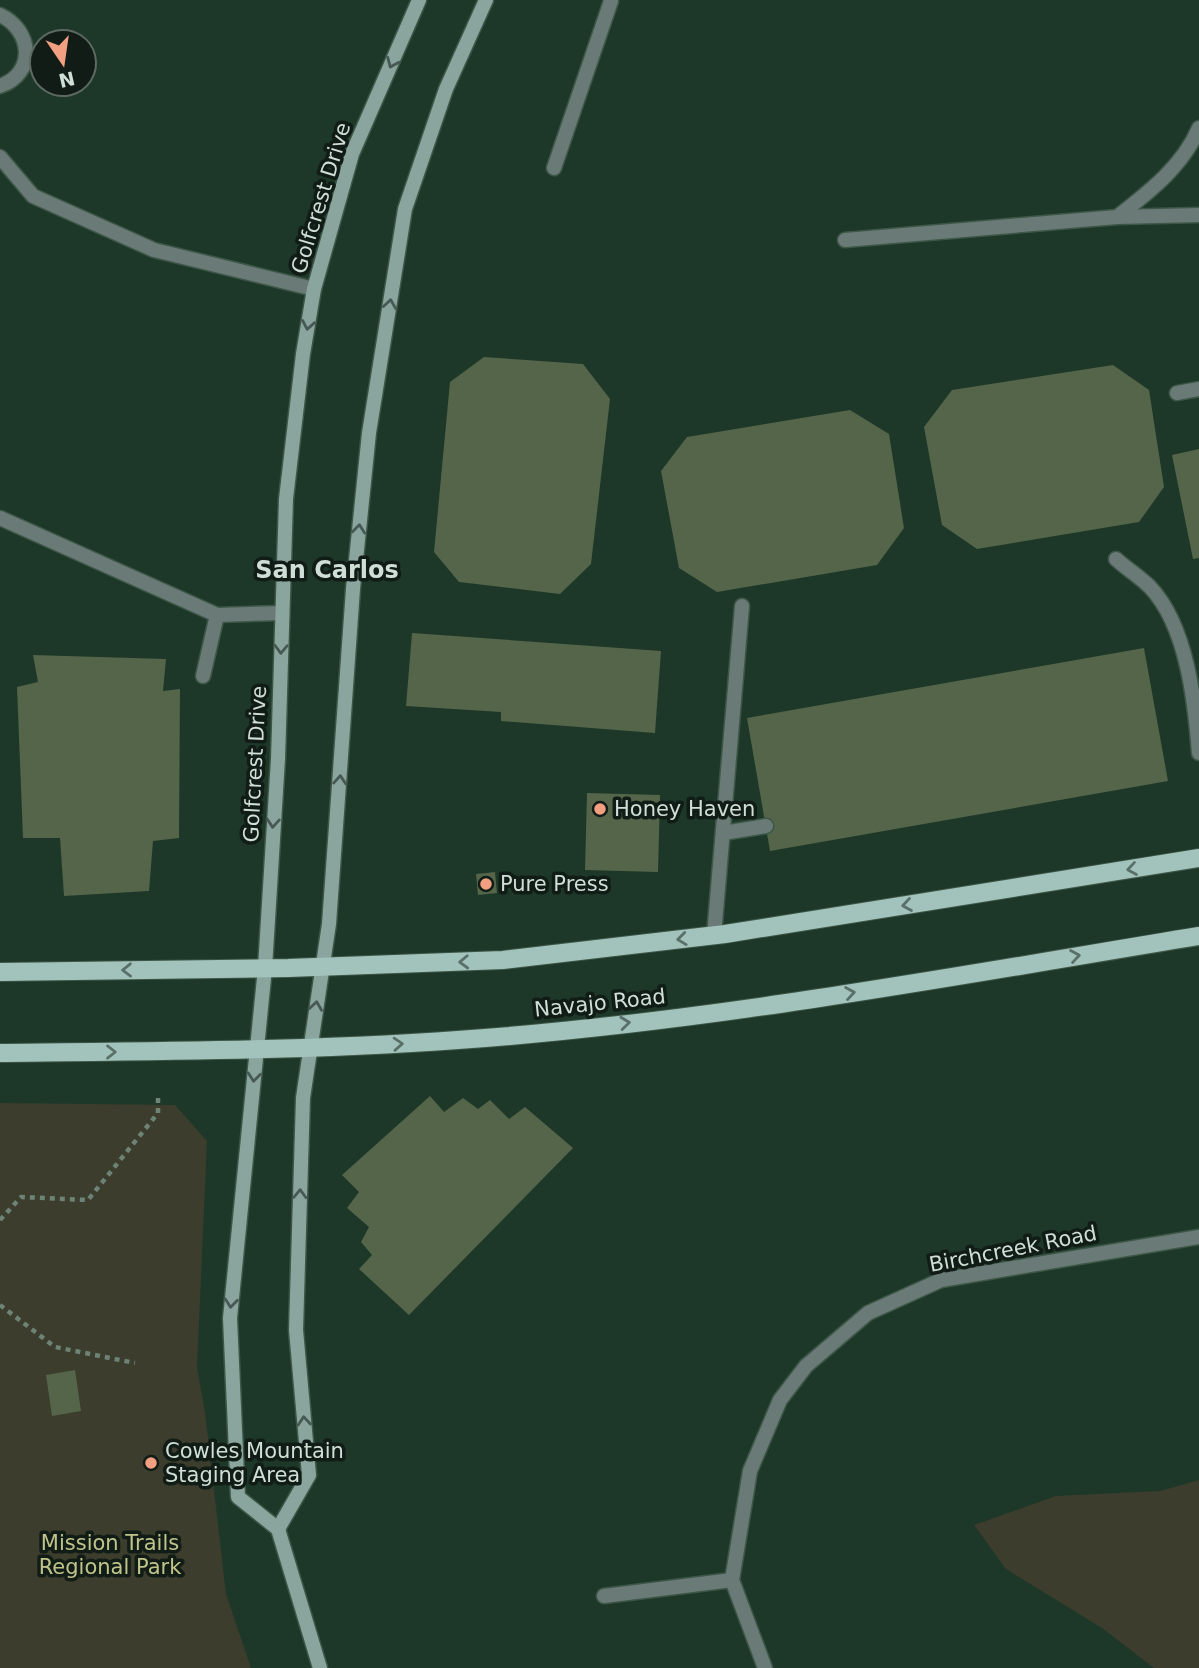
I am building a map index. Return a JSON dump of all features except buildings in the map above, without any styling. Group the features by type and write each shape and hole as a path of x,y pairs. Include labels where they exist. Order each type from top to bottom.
{"main road":[{"name":"Golfcrest Drive","path":"278,1530 238,1497 230,1318 264,968 278,759 286,499 303,354 314,289 352,154 419,0"},
{"path":"320,1668 278,1530 309,1475 296,1330 303,1098 329,924 353,589 369,433 405,209 446,89 486,0"},
{"path":"0,972 321,967 503,960 714,935 1199,858"},
{"name":"Navajo Road","path":"0,1053 310,1049 487,1038 758,1008 1199,936"}],"street":[{"path":"0,86 16,76 23,65 26,51 24,37 18,27 0,13 6,0"},
{"path":"554,168 609,0"},
{"path":"1117,217 1156,186 1191,147 1199,128"},
{"path":"0,157 33,196 154,250 314,289"},
{"path":"845,240 1117,217 1199,215"},
{"path":"1177,393 1199,389"},
{"path":"0,518 216,615 282,613"},
{"path":"1116,559 1150,588 1171,616 1184,656 1197,722 1199,753"},
{"path":"714,935 742,606"},
{"path":"203,676 216,615"},
{"path":"723,833 766,825"},
{"name":"Birchcreek Road","path":"765,1668 732,1580 750,1471 780,1401 806,1366 868,1312 941,1280 1199,1237"},
{"path":"604,1596 732,1580"}],"path":[{"path":"0,1220 21,1197 88,1200 158,1113 158,1097"},
{"path":"0,1306 55,1347 135,1363"}],"green space":[{"name":"Mission Trails Regional Park","path":"0,1103 175,1105 207,1141 197,1368 205,1412 226,1594 251,1668 0,1668"},
{"path":"1199,1480 1199,1668 1154,1668 1102,1628 1006,1569 974,1525 1056,1496 1160,1491"}],"place":[{"name":"Honey Haven","path":"600,809"},
{"name":"Pure Press","path":"486,884"},
{"name":"Cowles Mountain Staging Area","path":"151,1463"}],"district":[{"name":"San Carlos","path":"327,570"}]}
